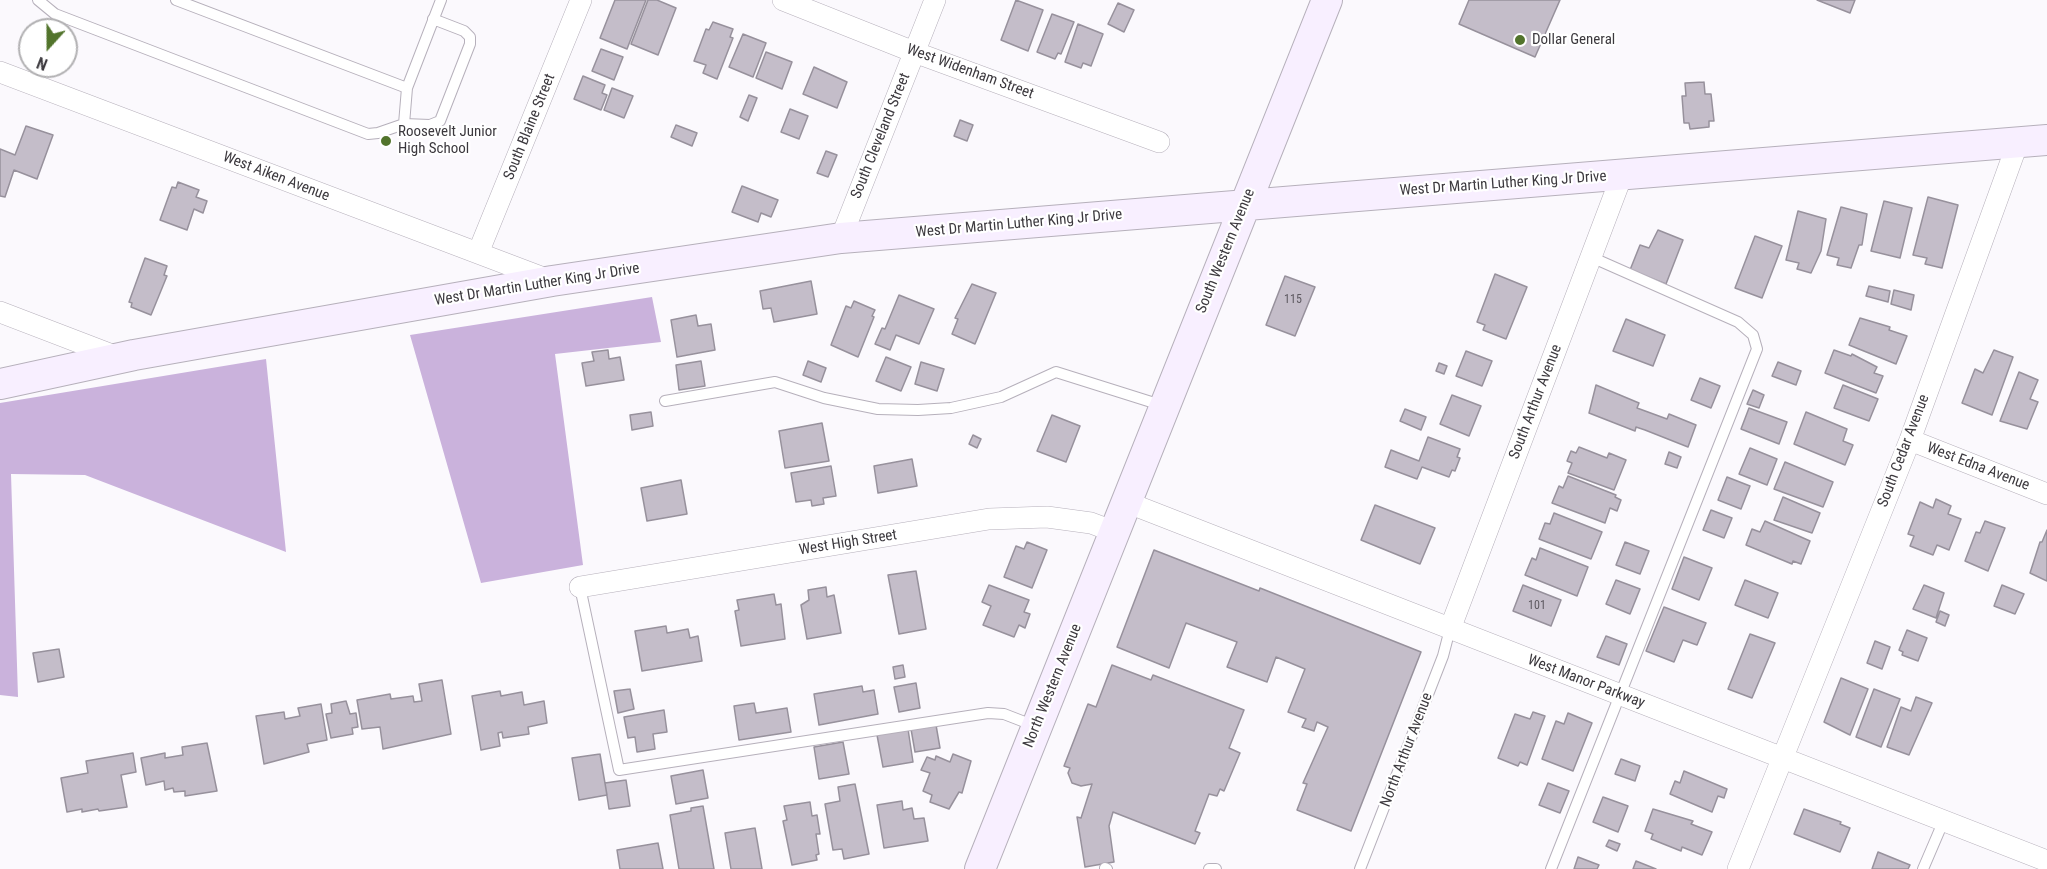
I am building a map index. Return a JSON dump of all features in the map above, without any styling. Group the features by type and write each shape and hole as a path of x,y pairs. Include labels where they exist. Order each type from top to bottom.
{"main road":[{"name":"South Western Avenue","path":"1126,502 1327,0"},
{"name":"West Dr Martin Luther King Jr Drive","path":"0,384 120,358 552,281 841,238 2033,141"},
{"name":"North Western Avenue","path":"980,869 1126,502"}],"street":[{"name":"South Blaine Street","path":"478,253 581,0"},
{"name":"West Widenham Street","path":"783,0 914,52 1159,142"},
{"name":"South Cleveland Street","path":"841,238 935,0"},
{"name":"West Aiken Avenue","path":"0,72 552,281"},
{"name":"South Cedar Avenue","path":"1738,869 2033,141"},
{"name":"South Arthur Avenue","path":"1450,629 1622,175"},
{"path":"0,312 120,358"},
{"name":"West Edna Avenue","path":"1910,440 2047,494"},
{"name":"West Manor Parkway","path":"1126,502 2047,861"},
{"name":"West High Street","path":"580,587 989,519 1047,517 1090,522 1114,532"}],"lane":[{"path":"38,0 55,14 368,134 378,134 404,124 430,125 440,121 470,44 470,37 464,31 433,19"},
{"path":"176,0 407,88"},
{"path":"404,124 407,88 441,0"},
{"path":"1551,869 1757,349 1753,335 1738,322 1591,257"},
{"path":"665,401 774,382 824,398 878,409 951,408 1001,397 1056,372 1165,406"},
{"path":"580,587 619,770 988,713 1004,714 1037,726"},
{"name":"North Arthur Avenue","path":"1360,869 1443,656 1450,629"},
{"path":"1923,869 1944,820"},
{"path":"1209,869 1216,869"}],"shaded area":[{"path":"652,297 661,342 555,354 583,565 481,583 410,335"},
{"path":"266,359 286,552 85,475 11,474 18,697 0,695 0,403"}],"building":[{"path":"615,0 646,0 627,49 600,38"},
{"path":"648,0 657,0 676,8 658,55 631,44"},
{"path":"1016,0 1043,10 1028,51 1001,40"},
{"name":"Dollar General","path":"1469,0 1560,0 1535,57 1459,24"},
{"path":"1817,0 1855,0 1850,13"},
{"path":"1118,3 1134,10 1124,32 1108,24"},
{"path":"1052,14 1074,22 1061,54 1058,53 1055,59 1037,52"},
{"path":"713,22 733,29 730,37 733,38 717,79 703,73 706,65 694,61 706,29 709,30"},
{"path":"1078,24 1103,34 1091,66 1083,63 1081,68 1065,62"},
{"path":"743,34 766,43 753,77 729,67"},
{"path":"601,49 623,57 614,80 592,71"},
{"path":"766,52 792,62 782,89 756,78"},
{"path":"814,67 847,82 837,108 803,94"},
{"path":"583,76 605,85 602,93 607,95 601,110 574,99"},
{"path":"1704,82 1705,94 1711,94 1714,121 1709,121 1709,127 1690,129 1689,123 1684,123 1682,96 1686,96 1685,83"},
{"path":"612,88 633,96 624,118 604,110"},
{"path":"749,95 757,98 748,121 740,117"},
{"path":"790,109 808,116 799,139 781,132"},
{"path":"960,120 973,125 967,141 954,136"},
{"path":"676,125 697,133 692,146 671,137"},
{"path":"26,126 53,135 37,179 14,170 5,197 0,196 0,149 15,155"},
{"path":"826,151 837,155 828,177 817,173"},
{"path":"178,182 199,190 196,197 207,201 203,213 194,209 187,230 160,220 172,187 176,188"},
{"path":"742,186 778,200 771,217 761,213 758,222 732,212"},
{"path":"1928,197 1958,205 1942,268 1925,264 1927,258 1913,255"},
{"path":"1884,201 1912,208 1900,258 1871,251"},
{"path":"1841,207 1867,214 1862,245 1859,245 1851,268 1837,265 1839,258 1827,255"},
{"path":"1798,211 1826,219 1821,251 1811,273 1797,269 1799,263 1786,260"},
{"path":"1658,230 1683,240 1666,284 1630,270 1640,245 1649,248"},
{"path":"1755,236 1782,246 1762,298 1735,288"},
{"path":"145,258 167,266 164,275 167,276 151,315 131,307 132,303 129,302"},
{"path":"1495,274 1527,287 1506,339 1483,330 1485,325 1477,322"},
{"path":"1285,276 1315,287 1295,336 1266,325"},
{"path":"811,281 817,314 774,322 771,308 763,309 760,291"},
{"path":"972,284 996,293 975,344 952,334 958,319 955,318"},
{"path":"1869,286 1890,291 1888,302 1866,296"},
{"path":"1894,290 1914,295 1911,310 1891,304"},
{"path":"899,295 934,309 919,344 896,335 890,350 875,344 882,328 885,329"},
{"path":"854,301 875,310 858,357 831,345 846,306 851,308"},
{"path":"696,315 698,326 711,324 715,350 677,357 671,320"},
{"path":"1860,318 1890,327 1889,330 1907,336 1896,364 1849,345"},
{"path":"1626,319 1665,335 1653,366 1613,351"},
{"path":"608,350 609,359 620,357 624,380 586,386 582,363 594,361 592,352"},
{"path":"1834,350 1851,356 1852,354 1877,367 1874,373 1883,376 1876,393 1825,373"},
{"path":"1994,350 2013,357 1992,415 1962,403 1975,369 1983,373"},
{"path":"1466,351 1492,361 1482,386 1456,376"},
{"path":"886,357 911,367 901,391 876,381"},
{"path":"701,361 705,386 679,390 676,365"},
{"path":"808,361 826,368 821,382 803,375"},
{"path":"921,362 944,369 937,391 915,384"},
{"path":"1778,362 1801,371 1796,385 1772,376"},
{"path":"1439,363 1447,366 1444,374 1436,371"},
{"path":"2019,372 2038,380 2030,399 2038,402 2027,429 2000,421"},
{"path":"1700,378 1720,386 1711,408 1691,400"},
{"path":"1596,385 1639,403 1637,408 1667,419 1669,414 1696,425 1688,447 1645,430 1636,427 1635,431 1589,413"},
{"path":"1843,385 1878,399 1869,421 1834,408"},
{"path":"1753,390 1764,395 1759,408 1747,404"},
{"path":"1452,395 1481,406 1469,436 1440,424"},
{"path":"1749,408 1787,422 1779,444 1741,429"},
{"path":"1405,409 1426,417 1421,430 1400,421"},
{"path":"651,412 653,426 632,430 630,415"},
{"path":"1806,412 1847,429 1843,441 1853,445 1845,465 1794,444"},
{"path":"1052,415 1080,426 1066,462 1037,451"},
{"path":"822,423 829,461 785,468 779,431"},
{"path":"973,435 981,439 977,448 969,444"},
{"path":"1428,437 1460,449 1457,457 1460,458 1455,471 1452,470 1449,477 1422,467 1417,479 1385,467 1391,450 1419,461"},
{"path":"1579,447 1607,458 1609,453 1626,460 1614,490 1568,473 1572,463 1567,461 1571,451 1576,453"},
{"path":"1750,448 1777,459 1767,485 1739,474"},
{"path":"1669,452 1681,457 1677,468 1665,464"},
{"path":"912,459 917,486 878,493 874,466"},
{"path":"1785,462 1833,482 1823,507 1774,489"},
{"path":"831,466 836,496 823,498 824,504 812,506 811,500 796,502 791,473"},
{"path":"1568,476 1616,495 1615,497 1621,500 1617,511 1610,508 1605,523 1552,503 1559,486 1563,488"},
{"path":"1727,477 1750,486 1741,509 1718,500"},
{"path":"681,480 687,514 647,521 641,488"},
{"path":"1783,497 1820,513 1812,533 1774,520"},
{"path":"1936,499 1951,506 1948,514 1961,519 1949,550 1937,545 1933,555 1910,546 1914,536 1908,534 1920,502 1933,508"},
{"path":"1375,505 1435,528 1420,564 1361,540"},
{"path":"1711,510 1732,518 1724,538 1703,530"},
{"path":"1554,513 1602,532 1591,559 1539,539 1545,523 1550,524"},
{"path":"1765,521 1810,541 1801,564 1793,561 1792,564 1746,545 1752,529 1760,532"},
{"path":"1985,521 2005,528 1988,571 1965,561 1976,532 1980,533"},
{"path":"2047,530 2047,581 2030,573 2040,542"},
{"path":"1027,542 1047,550 1032,588 1004,577 1016,546 1024,549"},
{"path":"1625,542 1649,551 1640,574 1616,565"},
{"path":"1540,548 1588,567 1577,596 1525,575 1532,558 1536,560"},
{"path":"1154,550 1259,591 1260,588 1421,652 1351,831 1297,810 1307,784 1303,783 1328,727 1317,722 1314,731 1302,727 1306,719 1288,712 1305,669 1276,657 1267,682 1227,667 1237,642 1186,623 1169,668 1117,647"},
{"path":"1684,557 1712,568 1699,600 1672,589"},
{"path":"916,571 926,629 899,634 888,575"},
{"path":"1616,580 1640,589 1630,614 1606,604"},
{"path":"1745,580 1778,593 1768,618 1735,605"},
{"path":"989,585 1029,600 1024,612 1030,614 1025,628 1019,625 1014,637 983,625 991,606 982,602"},
{"path":"1523,585 1561,600 1551,626 1513,611"},
{"path":"1924,585 1944,593 1936,618 1913,609"},
{"path":"2002,585 2024,594 2015,614 1994,606"},
{"path":"826,587 827,597 834,595 841,633 807,639 801,605 809,600 808,590"},
{"path":"774,594 776,605 781,604 785,639 741,646 735,611 739,610 737,600"},
{"path":"1664,607 1706,623 1697,645 1683,640 1674,662 1646,651"},
{"path":"1940,611 1949,615 1945,626 1936,622"},
{"path":"666,626 667,633 688,629 690,638 698,636 702,661 642,671 635,631"},
{"path":"1907,630 1927,638 1918,661 1902,655 1903,652 1899,650"},
{"path":"1750,634 1775,643 1752,698 1728,689"},
{"path":"1606,636 1627,644 1619,665 1597,657"},
{"path":"1875,641 1890,647 1882,669 1867,663"},
{"path":"59,649 64,677 38,682 33,653"},
{"path":"903,665 905,677 895,679 893,667"},
{"path":"1112,665 1151,680 1153,675 1244,710 1229,748 1240,753 1224,791 1220,789 1217,796 1209,794 1195,831 1200,833 1195,844 1113,812 1109,826 1114,862 1085,867 1077,817 1081,818 1092,784 1081,786 1072,783 1068,773 1070,768 1064,766 1088,704 1096,707"},
{"path":"1841,678 1868,689 1850,735 1824,722"},
{"path":"442,680 451,734 383,749 380,727 362,729 357,700 390,694 391,699 413,696 414,702 422,701 419,684"},
{"path":"916,683 920,708 899,712 894,687"},
{"path":"862,686 863,692 874,690 878,714 819,725 814,694"},
{"path":"630,689 634,709 618,713 614,691"},
{"path":"1874,689 1900,699 1881,747 1856,737"},
{"path":"500,691 501,696 522,692 524,705 544,701 547,723 528,727 529,734 503,738 502,732 498,733 500,746 481,750 472,696"},
{"path":"1916,697 1932,703 1909,755 1887,747 1901,707 1911,711"},
{"path":"346,701 350,714 356,713 358,727 352,728 353,734 331,738 326,714 332,713 331,704"},
{"path":"754,703 756,713 787,708 791,732 739,740 734,706"},
{"path":"321,704 327,740 307,744 309,752 264,764 256,716 284,712 285,719 300,716 298,708"},
{"path":"664,710 667,732 653,734 655,749 637,752 635,737 628,738 624,717"},
{"path":"1533,712 1545,716 1527,765 1520,762 1518,766 1498,758 1515,714 1530,719"},
{"path":"1568,713 1592,723 1573,771 1542,759 1556,721 1564,724"},
{"path":"936,725 940,748 915,752 911,729"},
{"path":"908,729 913,762 883,767 877,735"},
{"path":"843,742 849,774 819,779 814,747"},
{"path":"207,743 217,791 185,796 185,791 174,792 173,788 165,790 164,781 146,785 141,758 165,753 165,758 183,755 182,747"},
{"path":"133,753 136,772 121,775 127,807 67,812 61,778 88,773 86,761"},
{"path":"600,754 607,795 579,800 572,758"},
{"path":"953,754 971,761 962,793 959,792 949,809 930,802 932,795 923,791 930,773 921,770 927,757 935,760 936,756 950,762"},
{"path":"1621,759 1640,766 1635,781 1615,774"},
{"path":"703,770 708,798 676,804 671,776"},
{"path":"1684,771 1727,789 1724,798 1718,796 1712,812 1670,794 1675,781 1680,783"},
{"path":"626,780 630,806 609,809 605,783"},
{"path":"1548,783 1569,791 1560,813 1539,805"},
{"path":"855,784 869,854 844,859 842,849 833,850 825,804 840,801 838,787"},
{"path":"1603,797 1628,806 1618,832 1593,822"},
{"path":"902,801 903,810 912,808 914,819 924,818 928,841 884,848 877,805"},
{"path":"810,802 812,816 817,815 820,834 816,834 819,854 816,855 817,860 792,865 783,821 787,820 784,806"},
{"path":"703,806 714,869 679,869 670,815"},
{"path":"1653,809 1693,821 1691,824 1712,832 1702,855 1682,847 1681,851 1651,839 1653,834 1645,831"},
{"path":"1804,809 1841,822 1840,824 1850,828 1840,852 1794,834"},
{"path":"755,828 762,869 731,869 725,833"},
{"path":"1609,840 1620,844 1617,851 1606,846"},
{"path":"658,843 663,869 620,869 617,850"},
{"path":"1878,852 1910,865 1908,869 1872,869"},
{"path":"1578,857 1599,865 1597,869 1574,869"},
{"path":"1636,861 1656,869 1633,869"}],"place":[{"name":"Dollar General","path":"1520,40"},
{"name":"Roosevelt Junior High School","path":"386,141"}]}
